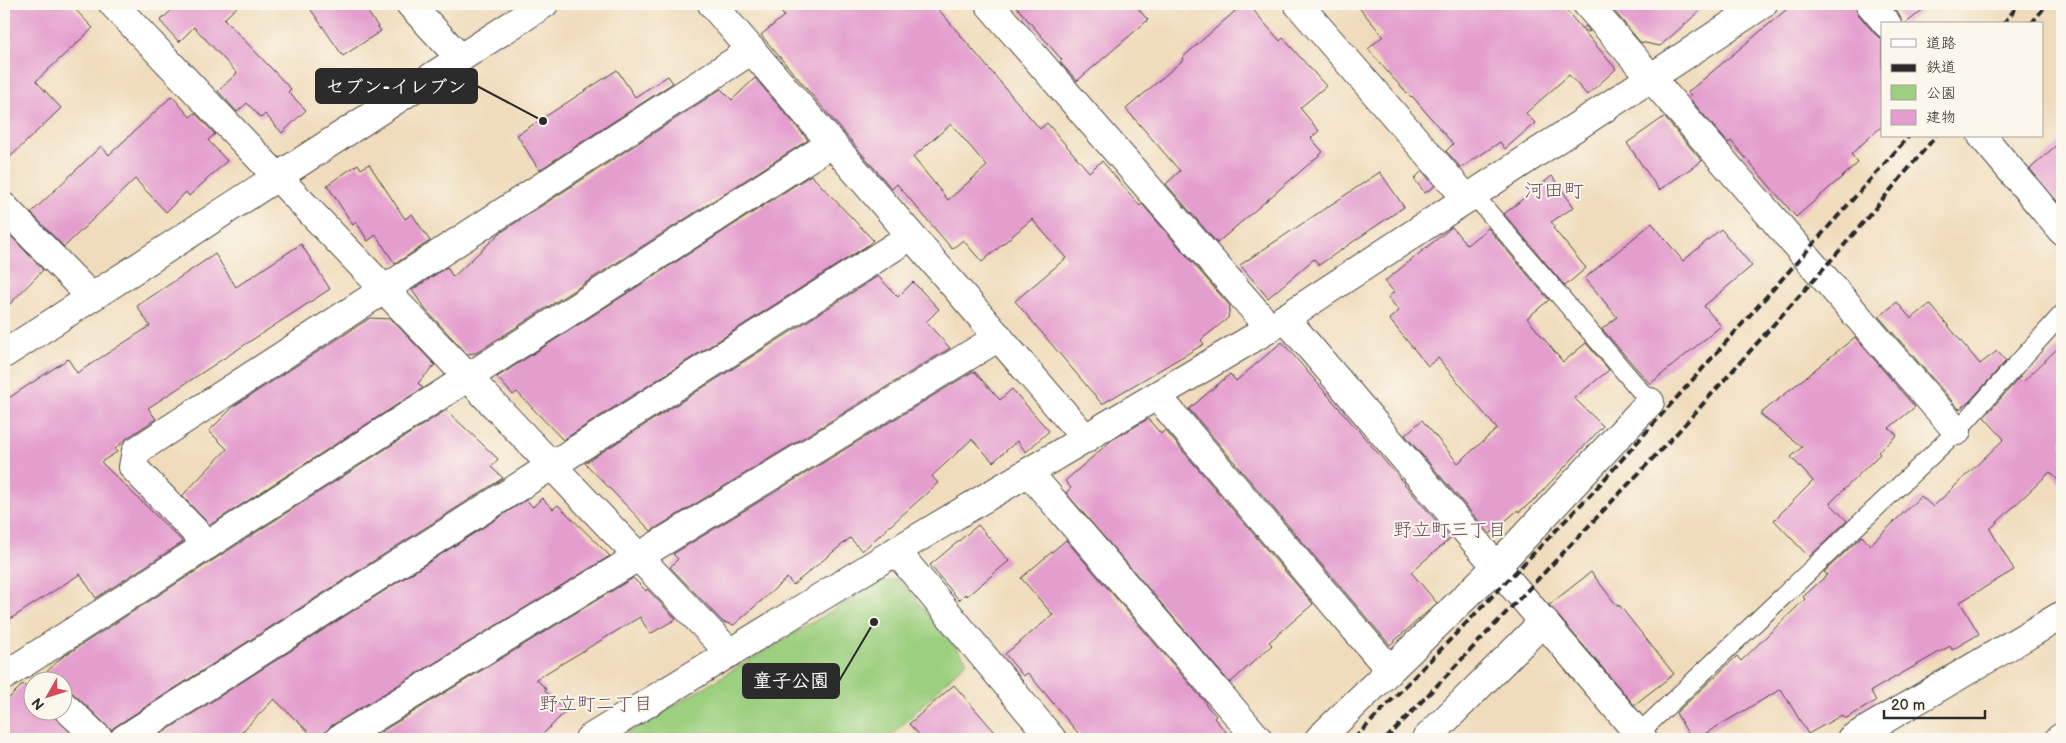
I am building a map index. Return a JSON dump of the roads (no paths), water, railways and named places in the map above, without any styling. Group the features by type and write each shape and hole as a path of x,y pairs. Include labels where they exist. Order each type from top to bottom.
{"street":[{"path":"113,4 730,653"},
{"path":"410,4 460,58"},
{"path":"4,354 544,4"},
{"path":"712,4 1086,439"},
{"path":"989,4 1497,566 1641,736"},
{"path":"1298,4 1471,197"},
{"path":"1587,4 1957,431"},
{"path":"589,739 896,550 1029,473 1278,323 1763,4"},
{"path":"1870,4 1885,22"},
{"path":"208,545 133,467 136,451 752,50"},
{"path":"1984,138 2062,231"},
{"path":"21,674 208,545 832,144"},
{"path":"4,207 91,297"},
{"path":"124,739 911,236"},
{"path":"339,739 999,337"},
{"path":"1157,396 1390,670"},
{"path":"1319,739 1497,566 1650,402"},
{"path":"1029,473 1258,739"},
{"path":"896,550 1052,739"},
{"path":"1851,739 2062,615"},
{"path":"1426,739 1544,621"},
{"path":"72,713 99,739"}],"lane":[{"path":"1471,197 1650,402"},
{"path":"1641,736 1957,431 2062,314"}],"railway":[{"path":"2005,22 2019,4"},
{"path":"2033,22 2047,4"},
{"path":"1354,739 1593,492 1907,138"},
{"path":"1386,739 1677,433 1840,250 1934,138"}],"place":[{"name":"セブン-イレブン","path":"543,121"},
{"name":"童子公園","path":"874,622"}],"district":[{"name":"河田町","path":"1554,190"},
{"name":"野立町三丁目","path":"1450,529"},
{"name":"野立町二丁目","path":"596,703"}]}
